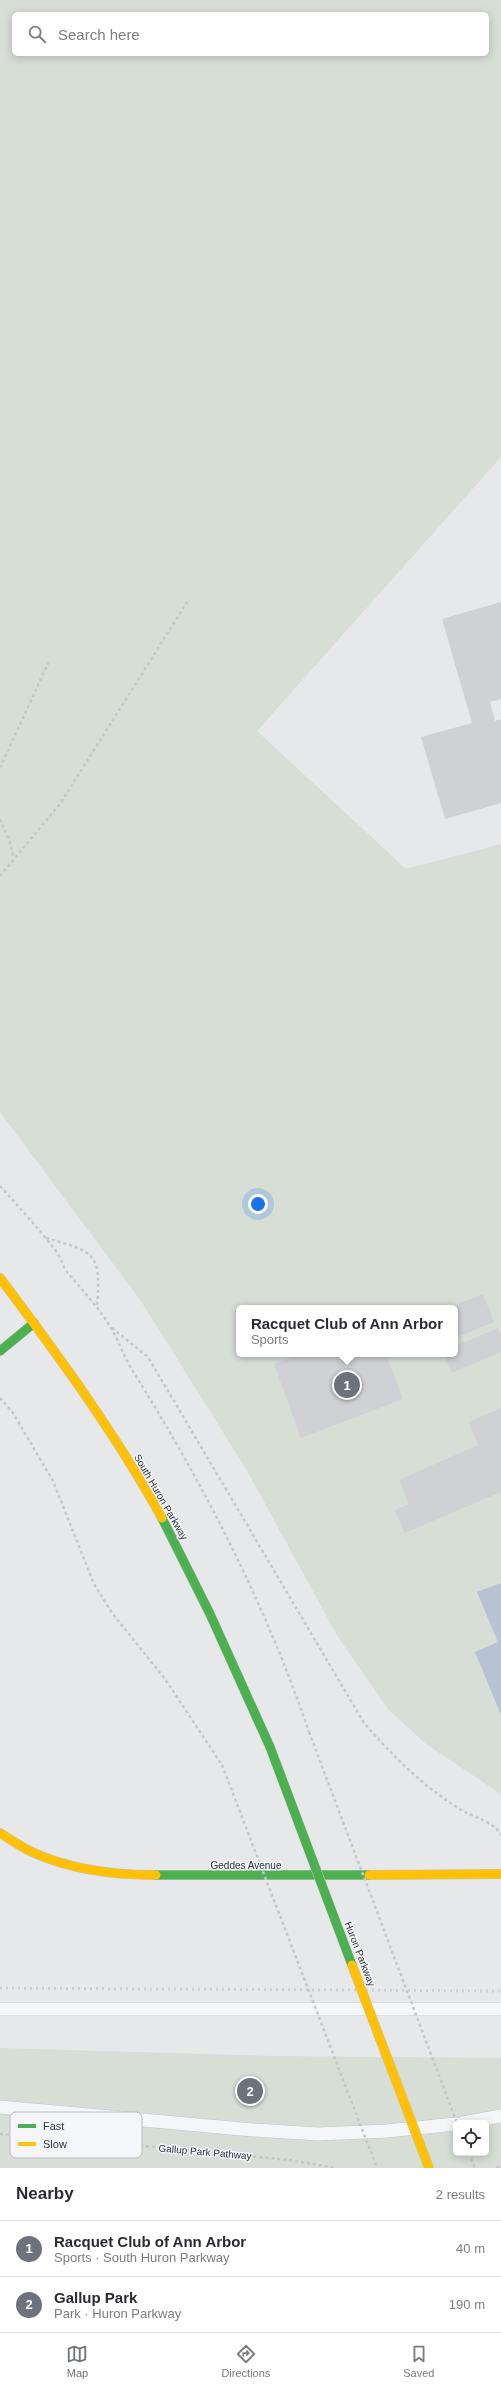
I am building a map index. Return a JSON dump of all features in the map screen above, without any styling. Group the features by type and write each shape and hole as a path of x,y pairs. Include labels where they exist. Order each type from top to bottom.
{"main road":[{"name":"South Huron Parkway","path":"0,1278 84,1392 171,1535 223,1642 270,1747"},
{"path":"0,1351 34,1323"},
{"name":"Huron Parkway","path":"270,1747 429,2168"},
{"name":"Geddes Avenue","path":"0,1833 32,1852 79,1868 128,1875 218,1876 501,1874"}],"lane":[{"path":"0,2009 501,2009"},
{"path":"0,2107 55,2112"},
{"path":"479,2120 501,2116"},
{"path":"142,2120 318,2134 407,2129 453,2124"}],"path":[{"path":"0,876 60,804 189,599"},
{"path":"0,768 50,659"},
{"path":"0,819 10,843 14,859"},
{"path":"0,1186 57,1253 68,1272 112,1328 148,1357 364,1723 396,1759 430,1789 464,1811 498,1829 501,1835"},
{"path":"45,1238 81,1248 90,1254 99,1270 97,1308"},
{"path":"112,1328 123,1356 189,1466 246,1574 288,1671 309,1732 455,2120"},
{"path":"0,1398 13,1413 53,1481 98,1591 112,1613 165,1679 222,1765 377,2168"},
{"path":"0,2134 10,2135"},
{"name":"Gallup Park Pathway","path":"142,2146 289,2160 337,2168"},
{"path":"470,2156 474,2168"},
{"path":"497,2168 501,2167"}],"shaded area":[{"path":"0,0 501,0 501,457 257,731 406,869 501,844 501,1794 426,1744 388,1709 338,1637 246,1469 141,1301 0,1112"},
{"path":"0,2048 274,2056 501,2058 501,2168 0,2168"}],"water":[{"path":"501,1583 501,1715 475,1652 498,1642 477,1592"}],"building":[{"path":"501,602 501,699 490,702 495,721 501,719 501,803 445,819 421,737 472,723 442,619"},
{"path":"483,1294 494,1322 458,1337 458,1305 456,1305"},
{"path":"498,1328 501,1334 501,1352 452,1373 445,1357 458,1357 458,1345"},
{"path":"292,1357 387,1357 403,1399 301,1438 274,1364"},
{"path":"501,1408 501,1492 405,1533 395,1510 409,1504 399,1480 478,1445 468,1422"}],"railway":[{"path":"0,1988 501,1991"}],"traffic: fast":[{"path":"0,1351 34,1323"},
{"path":"162,1518 210,1614 270,1747"},
{"path":"270,1747 352,1965"},
{"path":"156,1875 369,1875"}],"traffic: slow":[{"path":"0,1278 85,1395 125,1455 162,1518"},
{"path":"0,1833 28,1850 62,1863 93,1870 124,1874 156,1875"},
{"path":"369,1875 501,1874"},
{"path":"352,1965 429,2168"}],"place":[{"name":"Racquet Club of Ann Arbor","path":"347,1385"},
{"name":"Gallup Park","path":"250,2091"}]}
